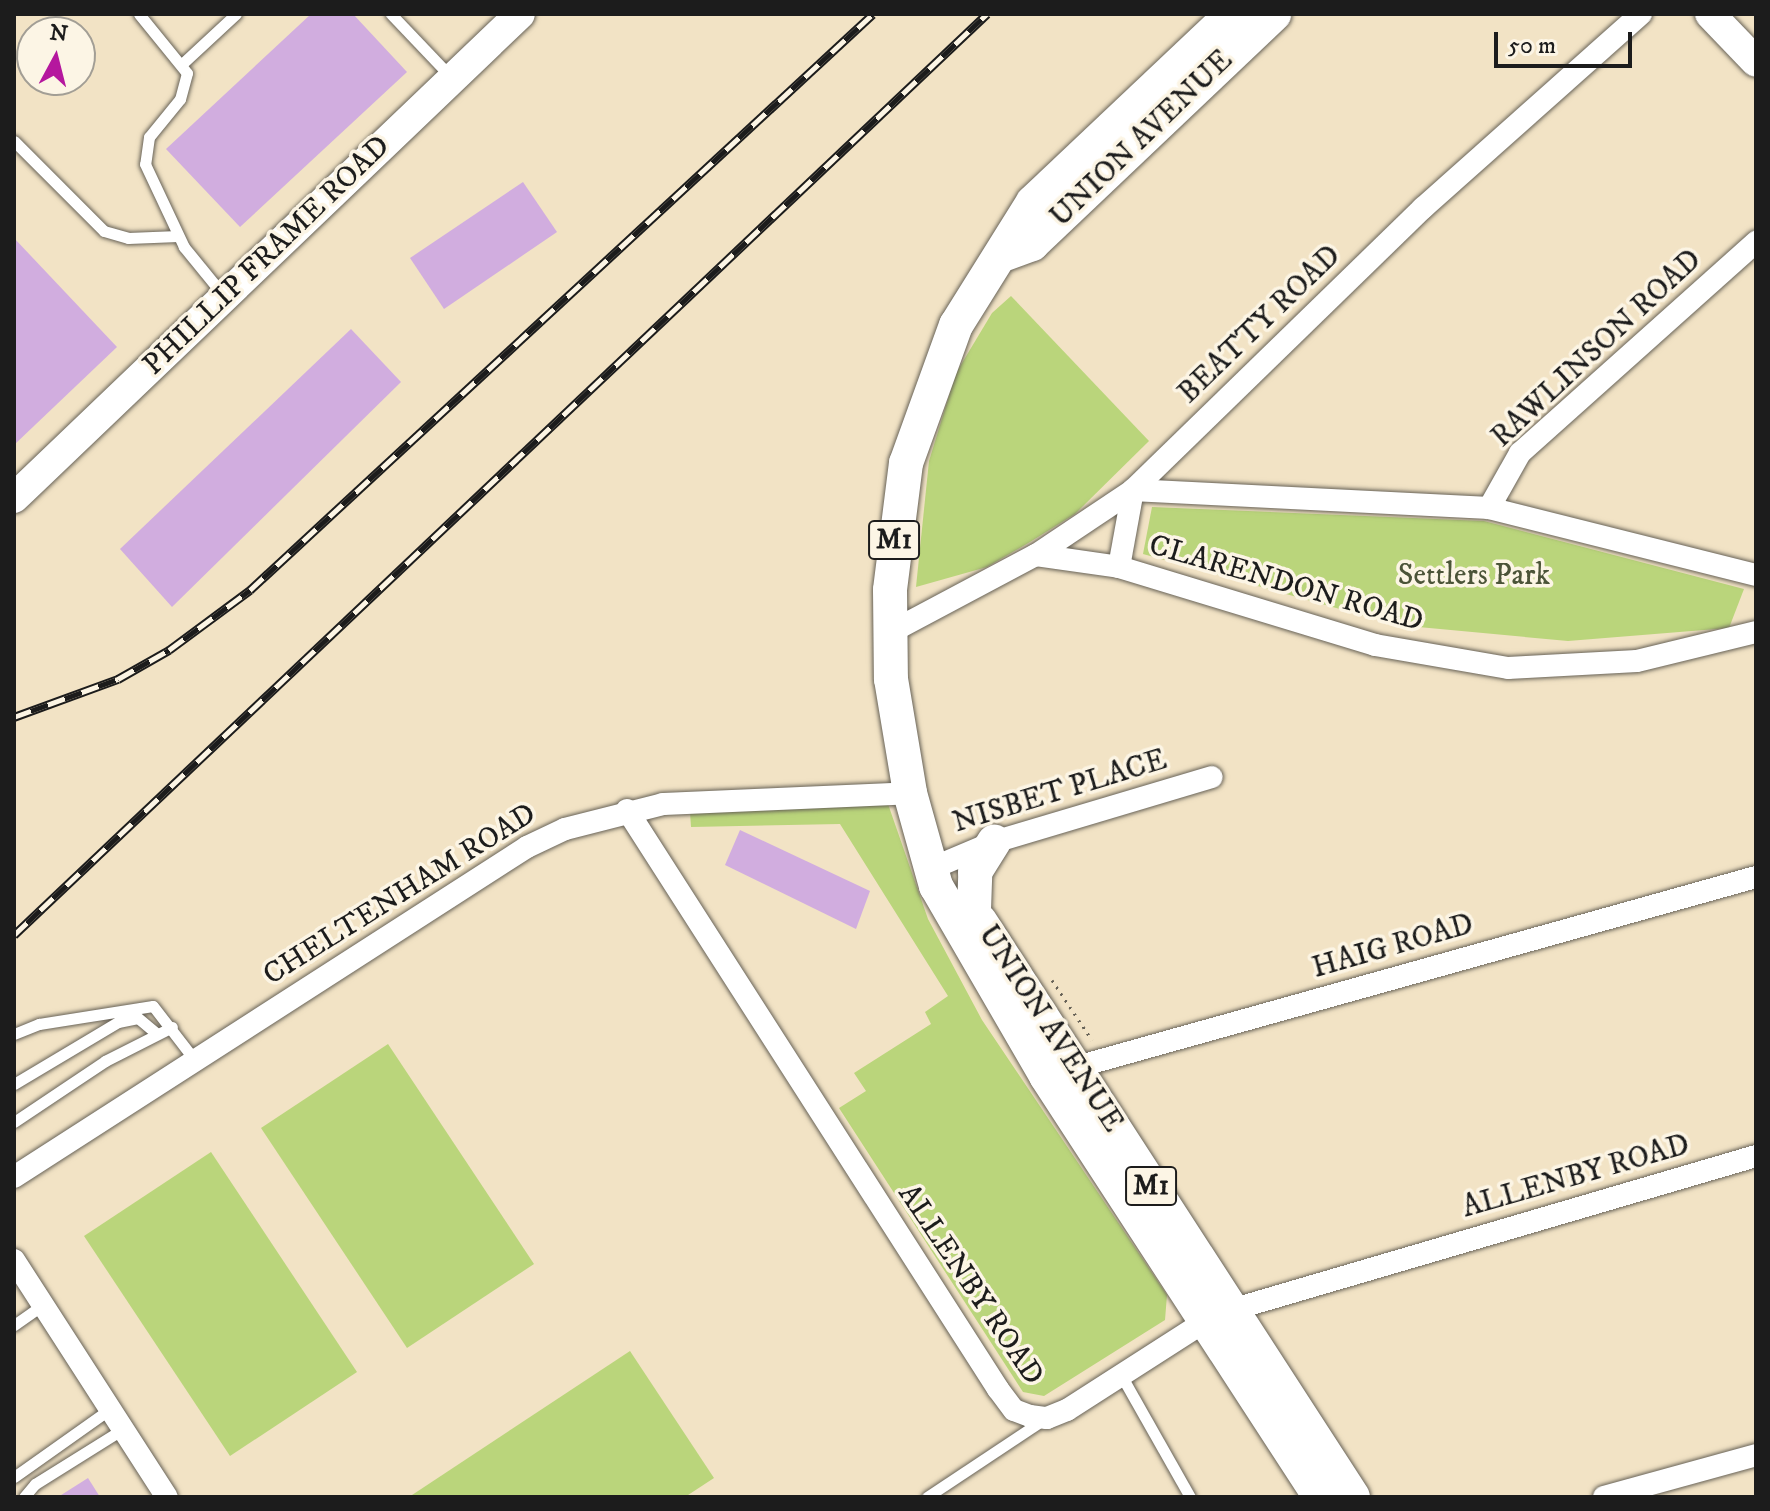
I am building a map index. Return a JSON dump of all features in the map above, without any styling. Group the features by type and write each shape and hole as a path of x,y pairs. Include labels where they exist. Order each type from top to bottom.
{"main road":[{"name":"UNION AVENUE","path":"1232,14 1033,202 1017,222 1005,254 956,325 915,430 895,534 889,633 910,793 933,858 1059,1072 1218,1316 1353,1497"},
{"name":"UNION AVENUE","path":"1005,254 1032,244 1274,14"},
{"path":"974,910 975,872 994,842"},
{"name":"UNION AVENUE","path":"933,858 974,910 1059,1072"},
{"name":"UNION AVENUE","path":"1218,1316 1320,1497"}],"street":[{"name":"PHILLIP FRAME ROAD","path":"14,498 520,14"},
{"name":"BEATTY ROAD","path":"889,633 1036,555 1133,490 1423,208 1641,14"},
{"path":"1710,14 1756,62"},
{"name":"RAWLINSON ROAD","path":"1489,508 1520,453 1756,242"},
{"name":"CLARENDON ROAD","path":"1133,490 1489,508 1756,575"},
{"path":"1119,567 1133,490"},
{"name":"CLARENDON ROAD","path":"1036,555 1119,567 1375,645 1508,668 1637,661 1756,632"},
{"name":"NISBET PLACE","path":"933,858 1212,777"},
{"name":"CHELTENHAM ROAD","path":"14,1177 527,847 627,810 663,804 910,793"},
{"name":"ALLENBY ROAD","path":"627,810 1014,1410 1047,1418 1218,1316 1756,1156"},
{"name":"HAIG ROAD","path":"1059,1072 1756,877"},
{"path":"14,1260 167,1497"},
{"path":"1604,1497 1756,1455"}],"lane":[{"path":"139,14 183,63 186,86 144,152 178,236 224,297"},
{"path":"183,63 236,14"},
{"path":"391,14 452,79"},
{"path":"14,141 104,231 128,238 178,236"},
{"path":"14,1034 39,1024 153,1006 194,1059"},
{"path":"14,1084 118,1022 138,1018 156,1033"},
{"path":"14,1122 156,1033 172,1027"},
{"path":"14,1325 43,1305"},
{"path":"1121,1375 1190,1497"},
{"path":"14,1477 110,1409"},
{"path":"927,1497 1047,1418"},
{"path":"24,1497 35,1484 123,1429"}],"green space":[{"path":"1011,296 1149,441 1075,514 987,567 916,587 929,461 956,373 992,313"},
{"name":"Settlers Park","path":"1152,507 1484,521 1744,589 1729,628 1568,641 1397,625 1143,554"},
{"path":"888,804 928,919 982,1020 1167,1295 1165,1320 1044,1396 1023,1392 839,1108 866,1091 854,1073 931,1024 925,1012 948,996 840,824 691,827 690,812"},
{"path":"388,1044 534,1264 407,1348 261,1128"},
{"path":"211,1152 357,1372 230,1456 84,1236"},
{"path":"630,1351 714,1478 685,1497 409,1497"}],"building":[{"path":"311,14 353,14 407,72 240,227 166,149"},
{"path":"523,182 557,232 444,309 410,258"},
{"path":"14,238 117,347 14,445"},
{"path":"351,329 401,382 172,607 120,549"},
{"path":"740,830 870,891 856,929 725,865"},
{"path":"88,1478 100,1497 58,1497"}],"railway":[{"path":"14,717 118,679 169,650 250,590 873,14"},
{"path":"14,935 987,14"}]}
